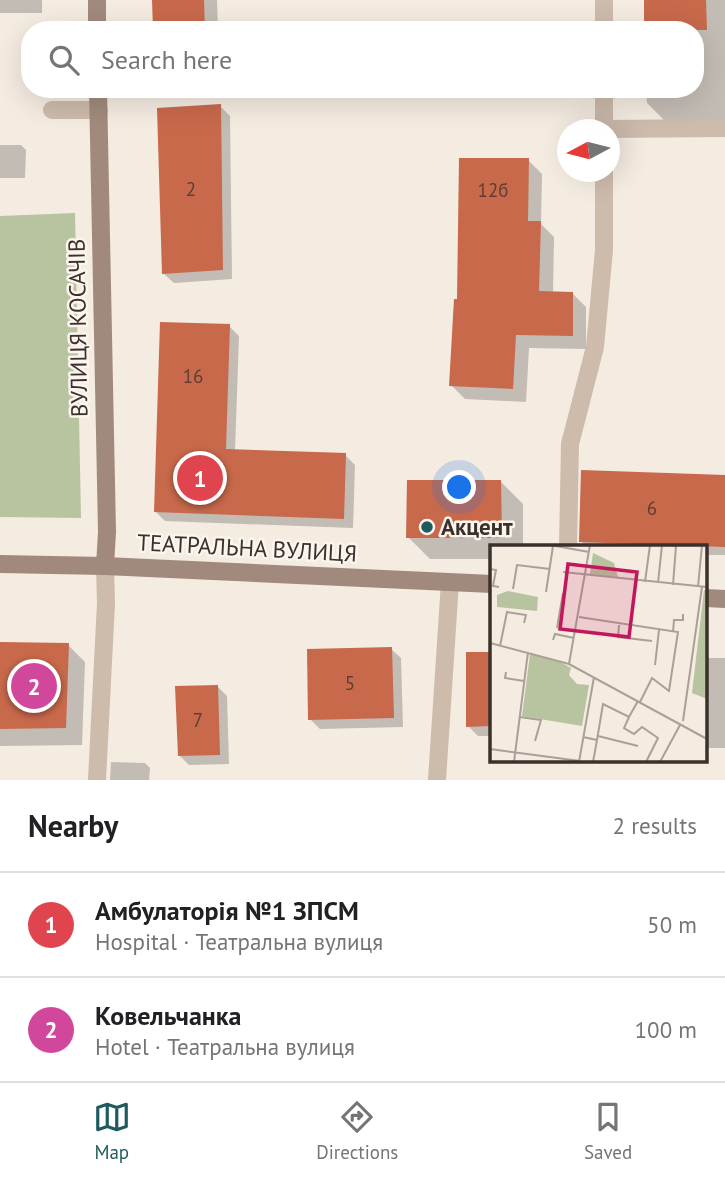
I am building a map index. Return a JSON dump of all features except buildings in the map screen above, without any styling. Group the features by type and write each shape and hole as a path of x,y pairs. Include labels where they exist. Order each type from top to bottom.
{"street":[{"path":"97,0 97,21"},
{"path":"604,0 604,21"},
{"name":"ВУЛИЦЯ КОСАЧІВ","path":"98,98 107,532 104,566"},
{"path":"604,98 604,119"},
{"path":"52,110 99,110"},
{"path":"620,129 725,128"},
{"path":"568,545 570,444 595,347 604,250 604,182"},
{"name":"ТЕАТРАЛЬНА ВУЛИЦЯ","path":"0,564 104,566 490,584"},
{"path":"97,780 106,603 104,566"},
{"path":"437,780 450,582"}],"green space":[{"path":"75,213 81,518 0,517 0,216"}],"place":[{"name":"Амбулаторія №1 ЗПСМ","path":"200,478"},
{"name":"Акцент","path":"427,527"},
{"name":"Ковельчанка","path":"34,686"}]}
